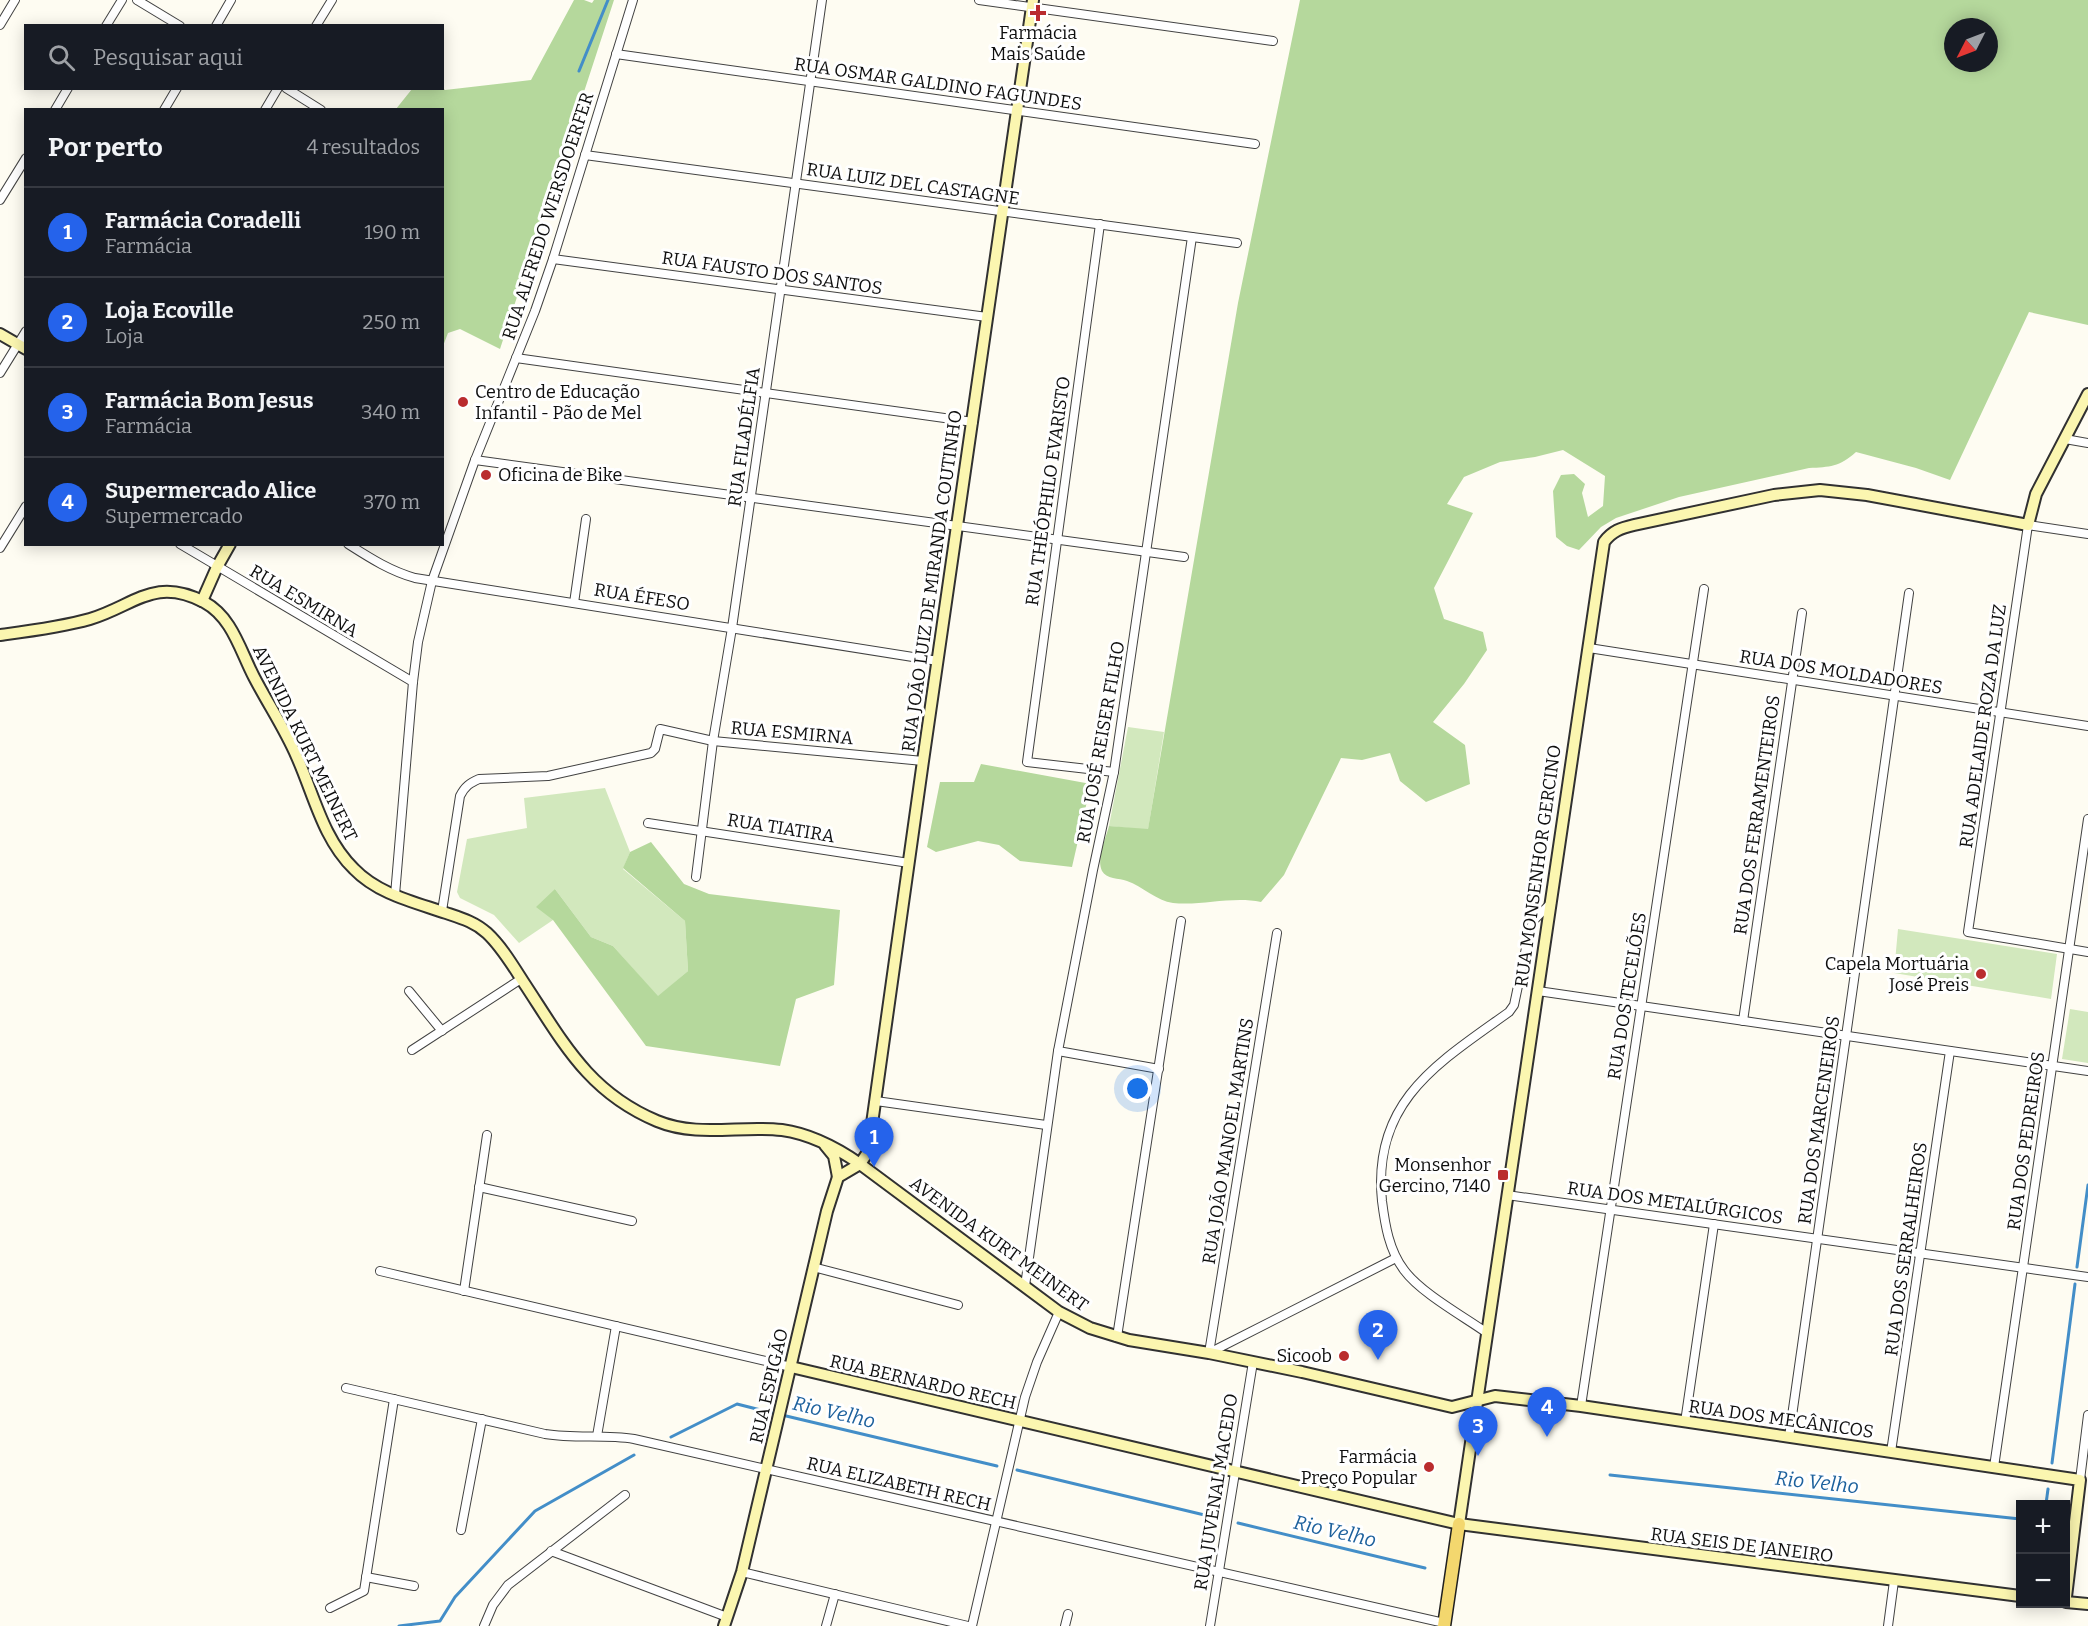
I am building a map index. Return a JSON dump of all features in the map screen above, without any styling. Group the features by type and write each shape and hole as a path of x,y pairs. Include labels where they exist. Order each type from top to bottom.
{"main road":[{"name":"RUA JOÃO LUIZ DE MIRANDA COUTINHO","path":"860,1164 868,1152 876,1101 1032,4"},
{"path":"0,334 21,347"},
{"path":"2028,525 2036,494 2088,394"},
{"name":"RUA MONSENHOR GERCINO","path":"1444,1625 1604,542 1610,534 1626,527 1774,495 1820,490 1877,497 2028,525"},
{"path":"202,601 229,546"},
{"name":"AVENIDA KURT MEINERT","path":"0,635 92,618 149,594 172,592 187,595 202,601 219,613 234,635 289,740 327,830 345,860 364,878 395,895 469,921 486,932 497,944 574,1059 615,1097 641,1113 677,1128 711,1131 780,1130 805,1135 837,1149 1059,1312 1090,1328 1152,1345 1253,1362 1452,1407 1477,1400"},
{"path":"821,1142 834,1156 838,1177 860,1164"},
{"name":"RUA ESPIGÃO","path":"726,1621 742,1572 813,1267 838,1177"},
{"name":"RUA BERNARDO RECH","path":"791,1367 1459,1524"},
{"name":"RUA DOS MECÂNICOS","path":"1477,1400 1495,1396 1581,1406 2080,1480"},
{"path":"2070,1564 2080,1480"},
{"name":"RUA SEIS DE JANEIRO","path":"1459,1524 2016,1596"},
{"path":"2070,1602 2088,1604"}],"street":[{"path":"0,25 15,0"},
{"path":"107,24 122,0"},
{"path":"137,0 177,24"},
{"path":"217,24 231,0"},
{"path":"317,24 332,0"},
{"name":"RUA ALFREDO WERSDOERFER","path":"395,895 412,682 418,642 432,581 475,460 553,259 633,0"},
{"name":"RUA FILADÉLFIA","path":"696,877 713,741 732,628 822,0"},
{"path":"979,0 1032,4 1273,41"},
{"name":"RUA OSMAR GALDINO FAGUNDES","path":"616,54 1255,144"},
{"path":"56,108 67,90"},
{"path":"165,108 176,90"},
{"path":"266,108 277,90"},
{"path":"289,90 318,108"},
{"name":"RUA LUIZ DEL CASTAGNE","path":"585,155 1237,243"},
{"path":"0,201 24,161"},
{"name":"RUA THEÓPHILO EVARISTO","path":"1100,224 1027,762 1114,772"},
{"name":"RUA JOSÉ REISER FILHO","path":"1024,1286 1058,1051 1114,772 1192,237"},
{"name":"RUA FAUSTO DOS SANTOS","path":"553,259 987,317"},
{"path":"0,373 21,347"},
{"path":"516,358 973,422"},
{"path":"2065,439 2088,443"},
{"path":"475,460 1184,557"},
{"path":"0,548 24,509"},
{"path":"574,603 586,519"},
{"path":"2028,525 2088,534"},
{"name":"RUA ADELAIDE ROZA DA LUZ","path":"2028,525 1968,932 2069,949"},
{"name":"RUA ESMIRNA","path":"183,546 412,682"},
{"name":"RUA ÉFESO","path":"351,546 398,573 432,581 938,661"},
{"name":"RUA DOS TECELÕES","path":"1581,1406 1704,589"},
{"name":"RUA DOS MARCENEIROS","path":"1789,1437 1909,593"},
{"name":"RUA DOS FERRAMENTEIROS","path":"1743,1021 1802,613"},
{"name":"RUA DOS MOLDADORES","path":"1589,648 2088,726"},
{"name":"RUA ESMIRNA","path":"442,911 460,796 470,783 479,779 548,776 651,753 655,749 660,729 713,741 923,761"},
{"name":"RUA DOS PEDREIROS","path":"1994,1467 2088,819"},
{"name":"RUA TIATIRA","path":"648,823 909,864"},
{"path":"1487,1333 1426,1290 1405,1272 1396,1258 1387,1228 1381,1185 1382,1156 1392,1126 1414,1088 1445,1057 1509,1012 1514,1005 1530,929 1534,920 1551,903"},
{"path":"1117,1337 1181,921"},
{"name":"RUA JOÃO MANOEL MARTINS","path":"1209,1353 1277,933"},
{"path":"2069,949 2088,952"},
{"path":"412,1050 521,979"},
{"path":"409,991 442,1031"},
{"path":"1538,991 2088,1071"},
{"path":"1058,1051 1158,1069"},
{"name":"RUA DOS SERRALHEIROS","path":"1891,1452 1950,1051"},
{"path":"876,1101 1046,1125"},
{"path":"464,1291 487,1135"},
{"path":"479,1187 632,1221"},
{"name":"RUA DOS METALÚRGICOS","path":"1508,1195 2088,1277"},
{"path":"1685,1422 1714,1224"},
{"path":"1209,1353 1396,1258"},
{"path":"813,1267 958,1305"},
{"name":"RUA BERNARDO RECH","path":"380,1271 791,1367"},
{"path":"742,1572 970,1626 1031,1377 1059,1312"},
{"path":"597,1436 616,1326"},
{"name":"RUA JUVENAL MACEDO","path":"1210,1626 1253,1362"},
{"name":"RUA ELIZABETH RECH","path":"346,1388 558,1436 634,1439 1444,1625"},
{"path":"330,1608 364,1591 394,1399"},
{"path":"2080,1480 2088,1415"},
{"path":"461,1530 482,1419"},
{"path":"484,1626 493,1605 508,1585 625,1496"},
{"path":"551,1551 726,1621"},
{"path":"366,1577 414,1586"},
{"path":"1888,1626 1894,1581"},
{"path":"826,1626 835,1594"},
{"path":"1065,1626 1068,1614"}],"green space":[{"path":"574,0 592,3 594,0 614,0 500,349 460,329 448,333 444,343 444,108 397,108 411,90 445,90 531,80"},
{"path":"1300,0 2088,0 2088,325 2029,312 1950,480 1856,452 1834,465 1809,468 1679,497 1616,518 1601,527 1579,550 1567,546 1556,537 1553,491 1561,475 1574,474 1585,484 1582,493 1588,517 1603,506 1605,476 1563,450 1500,462 1464,477 1447,504 1473,513 1434,588 1444,619 1483,632 1487,650 1464,684 1433,722 1465,745 1470,784 1426,802 1400,781 1390,753 1362,760 1341,758 1284,875 1261,902 1239,900 1167,902 1133,883 1106,876 1100,866 1100,861 1109,826 1148,829 1238,303"},
{"path":"1128,727 1164,732 1148,830 1109,826"},
{"path":"981,764 1091,784 1072,867 1020,861 999,845 978,841 936,852 927,847 940,782 974,782"},
{"path":"605,788 630,852 623,869 685,921 688,971 658,997 613,946 591,937 555,889 553,920 519,943 494,915 460,898 457,892 467,839 527,828 524,798"},
{"path":"651,842 684,884 709,894 840,910 834,985 796,999 780,1066 646,1046 553,920 536,907 555,889 591,937 613,946 658,996 688,971 685,921 623,868 630,852"},
{"path":"1898,929 2057,954 2051,999 1894,973"},
{"path":"2070,1009 2088,1012 2088,1063 2062,1059"}],"waterway":[{"path":"579,71 608,0"},
{"name":"Rio Velho","path":"2077,1267 2088,1185"},
{"name":"Rio Velho","path":"2052,1463 2075,1284"},
{"name":"Rio Velho","path":"671,1437 737,1404 776,1414"},
{"name":"Rio Velho","path":"782,1415 997,1466"},
{"name":"Rio Velho","path":"399,1626 440,1621 455,1597 535,1511 634,1455"},
{"name":"Rio Velho","path":"1017,1470 1217,1518"},
{"name":"Rio Velho","path":"1610,1475 2016,1519"},
{"name":"Rio Velho","path":"2047,1500 2048,1489"},
{"name":"Rio Velho","path":"1238,1523 1425,1568"}],"place":[{"name":"Farmácia Mais Saúde","path":"1038,13"},
{"name":"Centro de Educação Infantil - Pão de Mel","path":"463,402"},
{"name":"Oficina de Bike","path":"486,475"},
{"name":"Capela Mortuária José Preis","path":"1981,974"},
{"name":"Farmácia Coradelli","path":"874,1167"},
{"name":"Monsenhor Gercino, 7140","path":"1503,1175"},
{"name":"Sicoob","path":"1344,1356"},
{"name":"Loja Ecoville","path":"1378,1360"},
{"name":"Supermercado Alice","path":"1547,1437"},
{"name":"Farmácia Bom Jesus","path":"1478,1456"},
{"name":"Farmácia Preço Popular","path":"1429,1467"}]}
